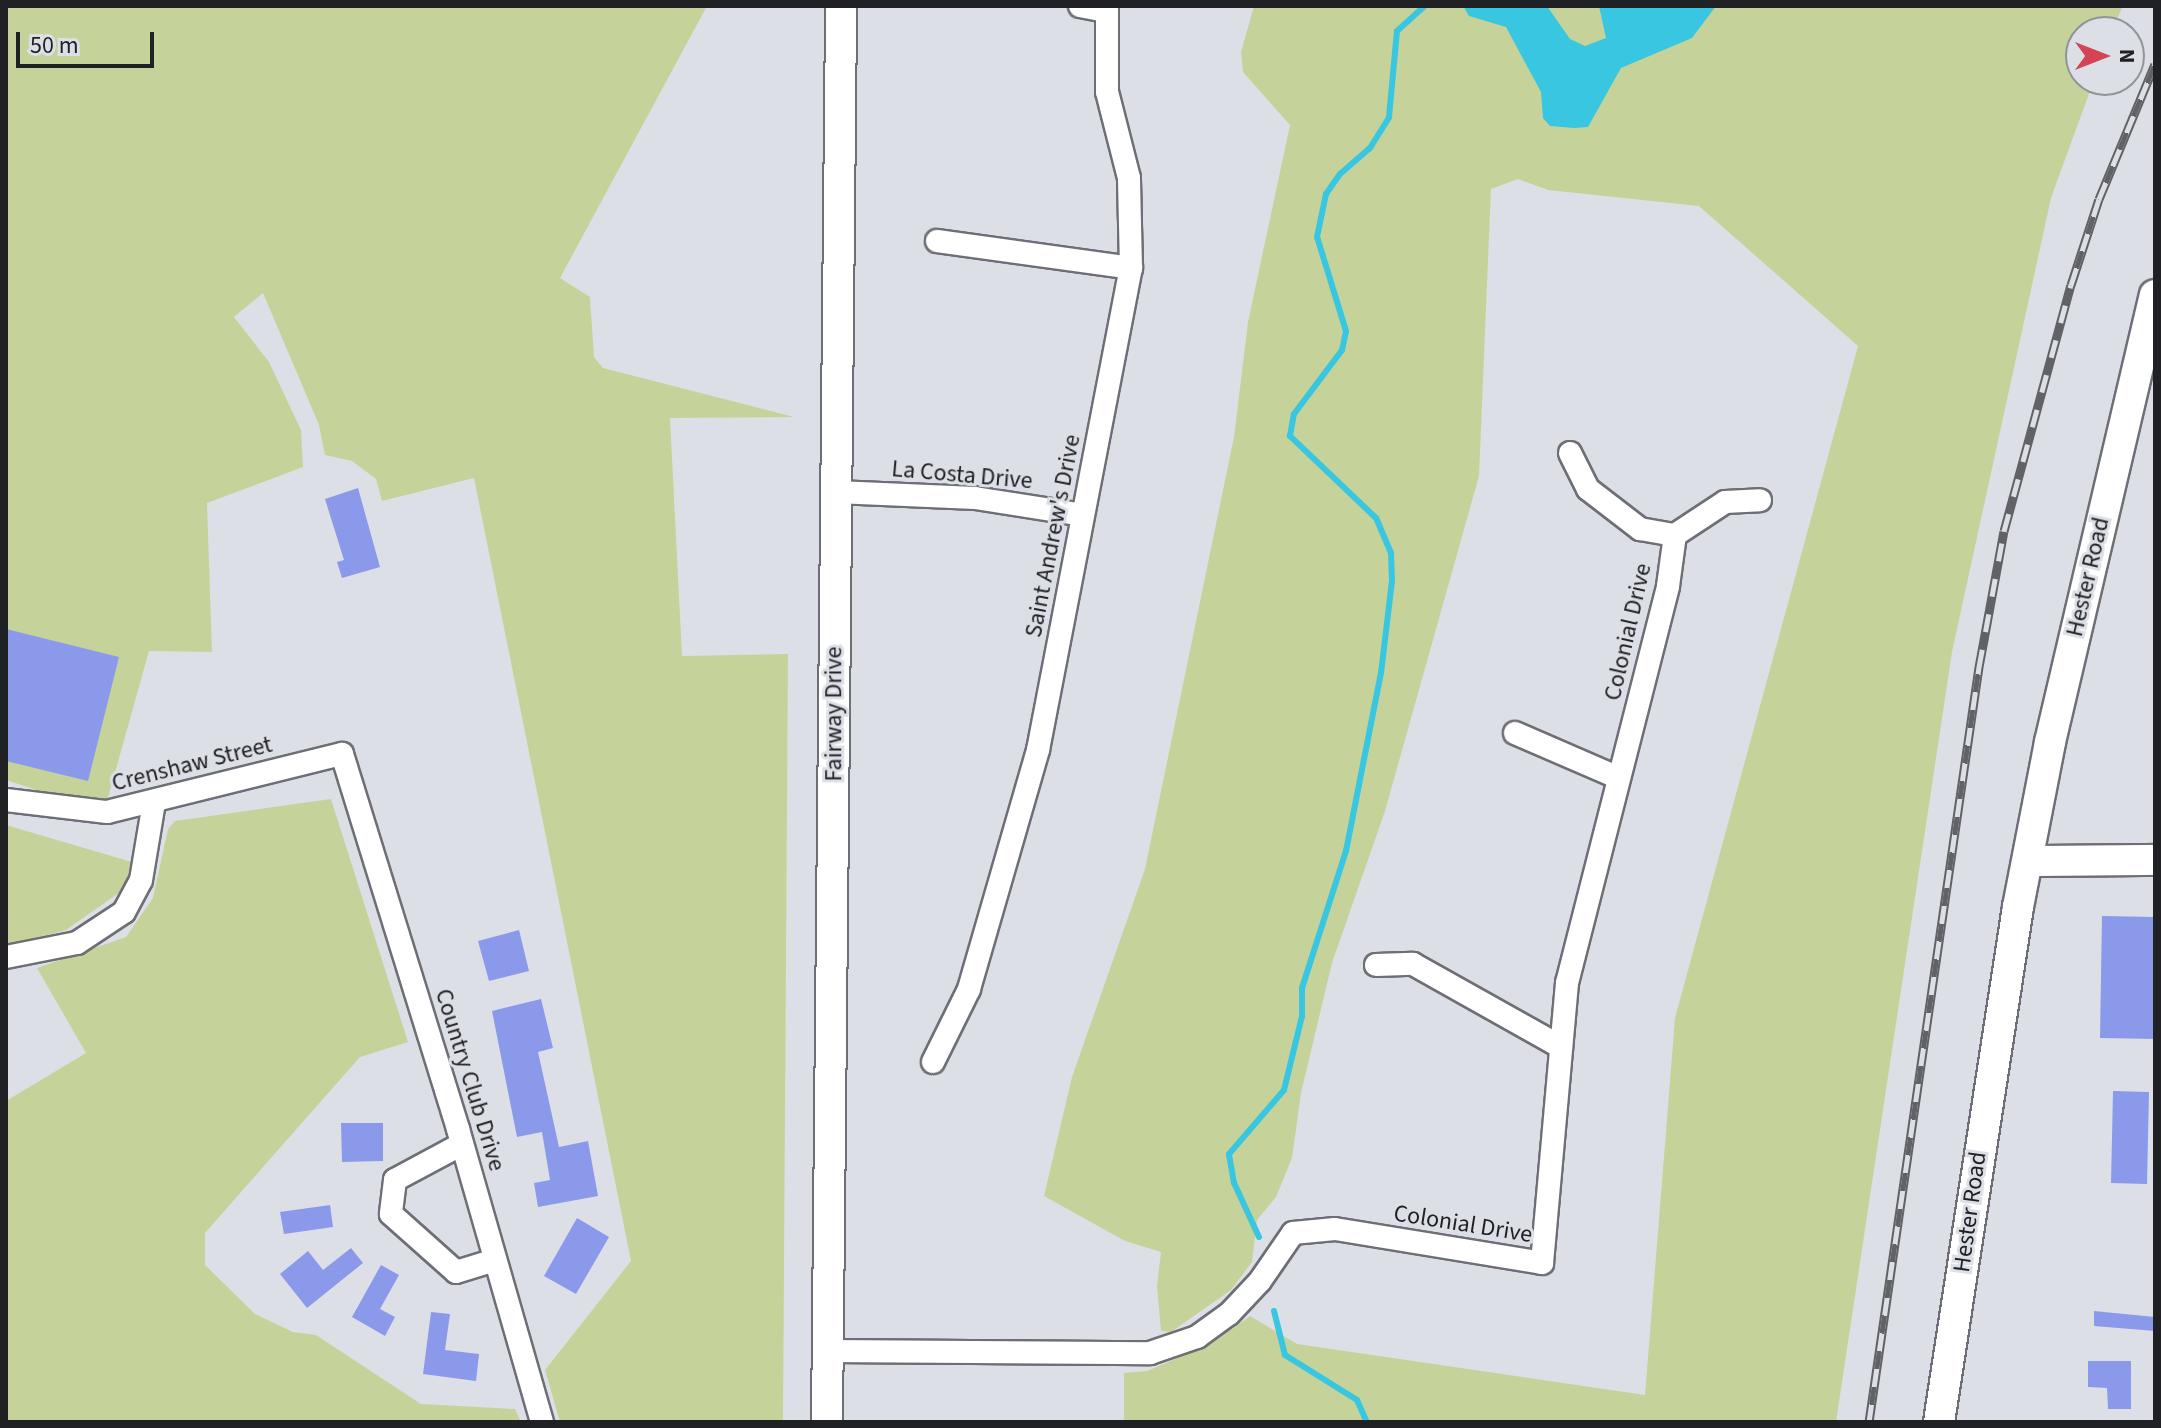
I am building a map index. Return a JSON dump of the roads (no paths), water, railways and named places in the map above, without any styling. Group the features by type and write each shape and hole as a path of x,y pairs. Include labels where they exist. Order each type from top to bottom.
{"main road":[{"name":"Fairway Drive","path":"827,1422 841,6"},
{"name":"Hester Road","path":"1939,1422 1985,1103 2050,742 2155,295"},
{"path":"2028,861 2155,860"}],"street":[{"path":"1080,6 1106,8"},
{"name":"Saint Andrew's Drive","path":"933,1062 969,989 1001,892 1038,750 1131,268 1129,178 1107,92 1106,8"},
{"path":"937,241 1131,268"},
{"name":"Colonial Drive","path":"1570,453 1588,489 1640,529 1675,535 1725,502 1760,500"},
{"name":"La Costa Drive","path":"836,492 975,498 1083,515"},
{"name":"Colonial Drive","path":"829,1351 1150,1353 1197,1337 1229,1314 1260,1281 1293,1233 1335,1229 1542,1263 1567,983 1668,586 1675,535"},
{"path":"1515,733 1619,778"},
{"name":"Crenshaw Street","path":"6,800 107,812 342,754"},
{"name":"Country Club Drive","path":"342,754 462,1144 542,1422"},
{"path":"6,957 77,943 124,912 141,880 154,802"},
{"path":"1376,965 1413,964 1561,1047"},
{"path":"462,1144 395,1180 391,1214 456,1272 495,1260"}],"water":[{"path":"1463,6 1547,6 1570,39 1585,46 1606,38 1599,6 1716,6 1692,38 1621,68 1588,127 1574,128 1550,126 1543,118 1541,92 1506,27 1469,16"}],"waterway":[{"path":"1259,1237 1234,1183 1229,1154 1284,1090 1302,1016 1302,988 1346,851 1381,673 1392,581 1391,553 1376,518 1290,436 1294,414 1342,350 1346,331 1317,237 1326,194 1340,174 1370,148 1389,117 1397,31 1425,6"},
{"path":"1274,1311 1285,1355 1357,1400 1367,1422"}],"railway":[{"path":"1869,1422 1979,667 2004,531 2071,285 2099,199 2155,64"}]}
